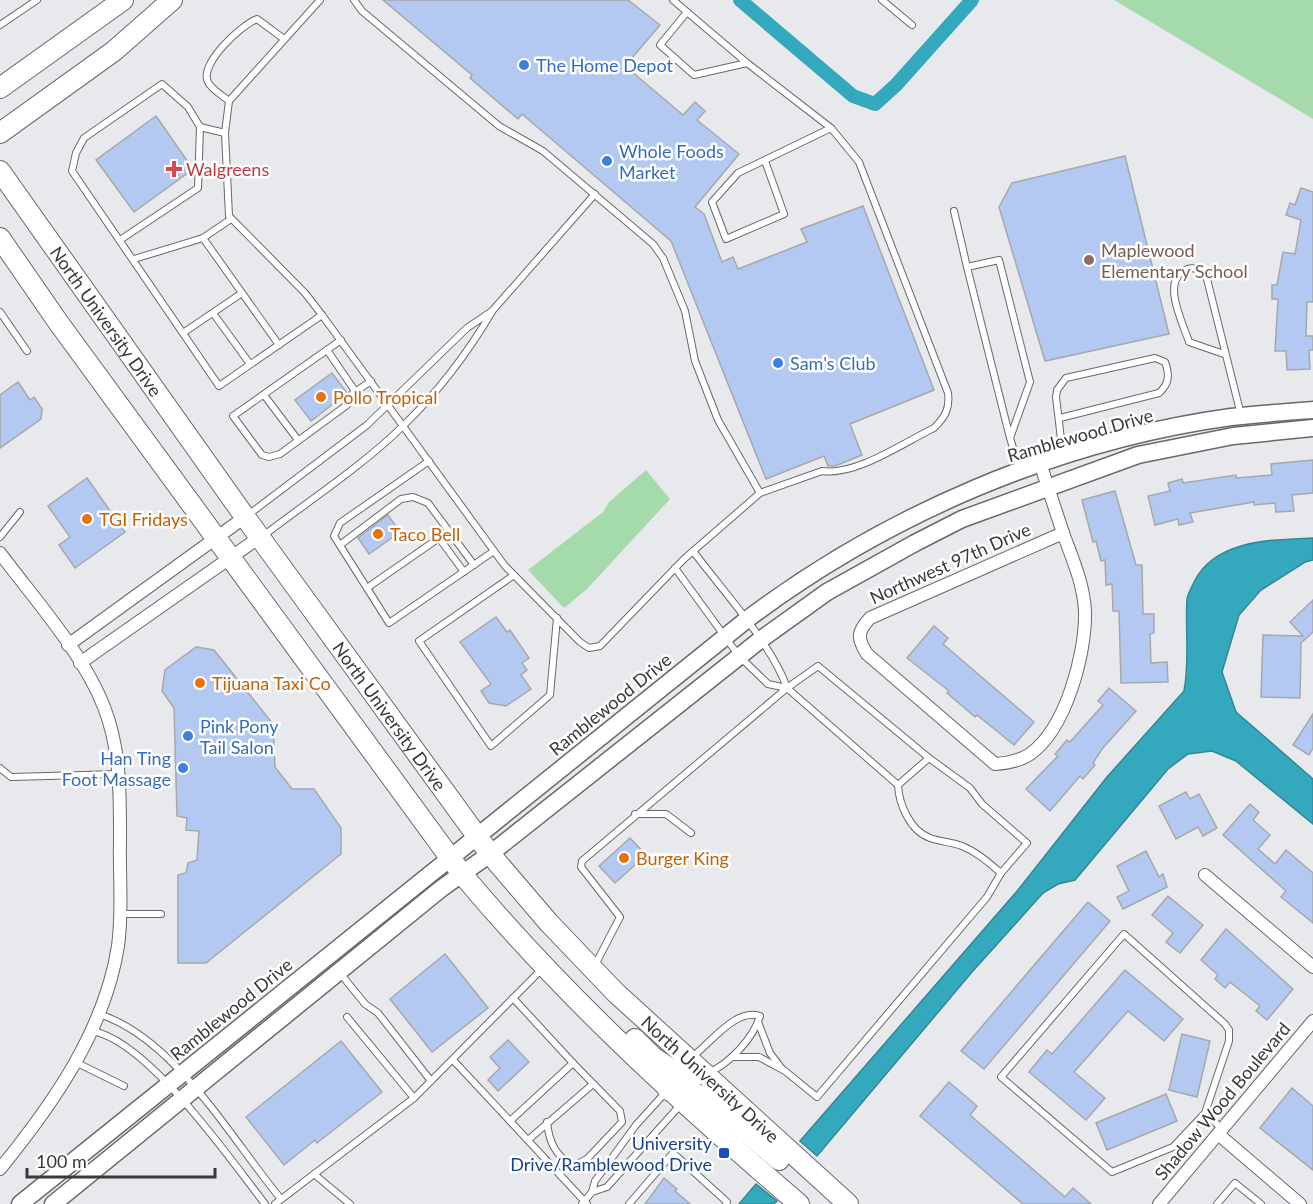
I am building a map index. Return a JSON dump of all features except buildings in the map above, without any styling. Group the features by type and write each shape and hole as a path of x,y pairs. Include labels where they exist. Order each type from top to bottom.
{"main road":[{"path":"0,88 123,0"},
{"path":"0,133 114,51 172,0"},
{"name":"North University Drive","path":"0,171 475,836 593,969 687,1060 848,1204"},
{"name":"North University Drive","path":"0,238 462,874 544,968 675,1097 798,1204"},
{"path":"596,1019 629,1034 653,1057 680,1075 704,1074"},
{"path":"675,1097 677,1087 705,1097 801,1179 822,1182"}],"street":[{"name":"Ramblewood Drive","path":"20,1204 745,621 814,572 952,498 1040,463 1134,437 1242,417 1313,410"},
{"name":"Ramblewood Drive","path":"53,1204 462,874 739,656 827,592 962,519 1138,455 1245,434 1313,428"},
{"name":"Northwest 97th Drive","path":"1040,463 1081,582 1085,612 1076,674 1066,703 1051,732 1031,754 1011,763 995,764 867,654 859,641 860,629 870,618 1063,532"},
{"path":"68,645 245,517"},
{"path":"80,663 260,537"},
{"path":"0,553 80,663 107,716 113,734 119,774 119,914 114,966 98,1014 75,1062 26,1136 0,1168"},
{"path":"1205,874 1313,967"},
{"name":"Shadow Wood Boulevard","path":"1160,1204 1313,1021"},
{"path":"1220,1131 1300,1204"}],"lane":[{"path":"0,25 37,0"},
{"path":"320,0 229,101 225,133 229,216 305,292 494,551 514,575 580,642 589,648 600,646 675,568 760,493 822,471 833,472 852,468 934,428 944,417 950,405 948,393 859,162 831,128 747,63 673,0"},
{"path":"354,0 362,11 499,126 543,151 653,244 663,258 685,311 695,361 718,420 760,493"},
{"path":"882,0 912,25"},
{"path":"687,12 660,45 694,75 747,63"},
{"path":"229,101 208,82 206,73 210,61 247,22 257,19 284,39"},
{"path":"120,240 198,188 200,127 189,107 162,84 84,138 78,145 72,171 219,386 322,315"},
{"path":"200,127 225,133"},
{"path":"765,161 784,214 726,239 712,202 738,173 831,128"},
{"path":"260,537 347,474 403,426 480,332 493,310 595,194"},
{"path":"954,211 1020,471"},
{"path":"134,259 203,237 231,219"},
{"path":"203,237 279,345"},
{"path":"967,267 999,260 1030,382 1010,438"},
{"path":"1224,354 1189,342 1173,290 1175,279 1184,270 1191,268 1202,270 1206,275 1245,434"},
{"path":"183,333 242,293"},
{"path":"245,517 335,451 389,405 467,328 493,310"},
{"path":"0,312 27,351"},
{"path":"213,313 250,364"},
{"path":"341,340 233,416 238,424 262,455 269,457 280,454 346,405 355,391 371,381"},
{"path":"327,350 355,391"},
{"path":"1060,418 1159,393 1166,387 1168,379 1165,362 1155,358 1066,378 1057,390 1064,457"},
{"path":"264,395 298,440"},
{"path":"429,461 340,523 334,536 389,623 494,551"},
{"path":"340,545 401,499 413,496 428,502 474,565"},
{"path":"0,537 20,512"},
{"path":"367,588 439,538 464,572"},
{"path":"693,551 760,640 782,675 787,688 898,785 899,800 911,823 927,837 962,846 984,858 1001,873"},
{"path":"675,568 739,656 768,684 787,688"},
{"path":"514,575 419,641 491,746 544,703 550,695 557,618"},
{"path":"593,969 620,917 581,867 582,861 787,688 818,666 928,758 970,788 982,804 1028,843 1001,873 987,897 817,1097 785,1071 759,1057 732,1057"},
{"path":"898,785 928,758"},
{"path":"0,768 11,777 119,774"},
{"path":"635,814 666,814 691,833"},
{"path":"119,914 161,914"},
{"path":"1124,934 1226,1023 1229,1030 1229,1041 1205,1113 1173,1147 1112,1172 1000,1077 1124,934"},
{"path":"90,1031 100,1033 139,1055 167,1085 189,1095 278,1202 414,1098 544,968"},
{"path":"340,973 365,1004 378,1012 431,1081"},
{"path":"513,998 620,1111 622,1122 587,1159 573,1166 564,1161 551,1146 547,1122"},
{"path":"687,1060 739,1017 751,1013 760,1016 758,1022 724,1066 704,1074"},
{"path":"98,1014 123,1024 155,1045 182,1074 189,1095 266,1204"},
{"path":"347,1017 414,1098"},
{"path":"758,1022 770,1053 785,1071"},
{"path":"453,1060 584,1203 592,1192 595,1181 636,1125 675,1097"},
{"path":"75,1062 124,1086"},
{"path":"510,1121 573,1063"},
{"path":"528,1140 592,1084"},
{"path":"592,1192 607,1187 675,1097"},
{"path":"1205,1113 1220,1131"},
{"path":"628,1204 673,1153 727,1202 726,1204"},
{"path":"314,1174 350,1204"},
{"path":"1217,1204 1235,1183 1261,1204"}],"green space":[{"path":"1114,0 1313,0 1313,119 1310,117"},
{"path":"646,470 670,499 587,589 564,608 528,570 603,512 609,502"}],"water":[{"path":"1313,538 1313,560 1305,562 1261,590 1239,615 1222,672 1236,712 1313,779 1313,824 1236,761 1212,751 1188,754 1168,769 1075,880 1058,884 1043,893 972,972 817,1156 800,1141 1018,890 1107,777 1184,691 1187,668 1187,599 1203,568 1216,557 1246,545 1263,541"},
{"path":"756,1184 777,1201 774,1204 739,1204"}],"waterway":[{"path":"740,0 853,96 875,104 896,85 972,0"}],"place":[{"name":"The Home Depot","path":"524,65"},
{"name":"Whole Foods Market","path":"607,161"},
{"name":"Walgreens","path":"174,169"},
{"name":"Maplewood Elementary School","path":"1089,260"},
{"name":"Sam's Club","path":"778,363"},
{"name":"Pollo Tropical","path":"321,397"},
{"name":"TGI Fridays","path":"87,519"},
{"name":"Taco Bell","path":"378,534"},
{"name":"Tijuana Taxi Co","path":"200,683"},
{"name":"Pink Pony Tail Salon","path":"188,736"},
{"name":"Han Ting Foot Massage","path":"183,768"},
{"name":"Burger King","path":"624,858"},
{"name":"University Drive/Ramblewood Drive","path":"724,1153"}]}
